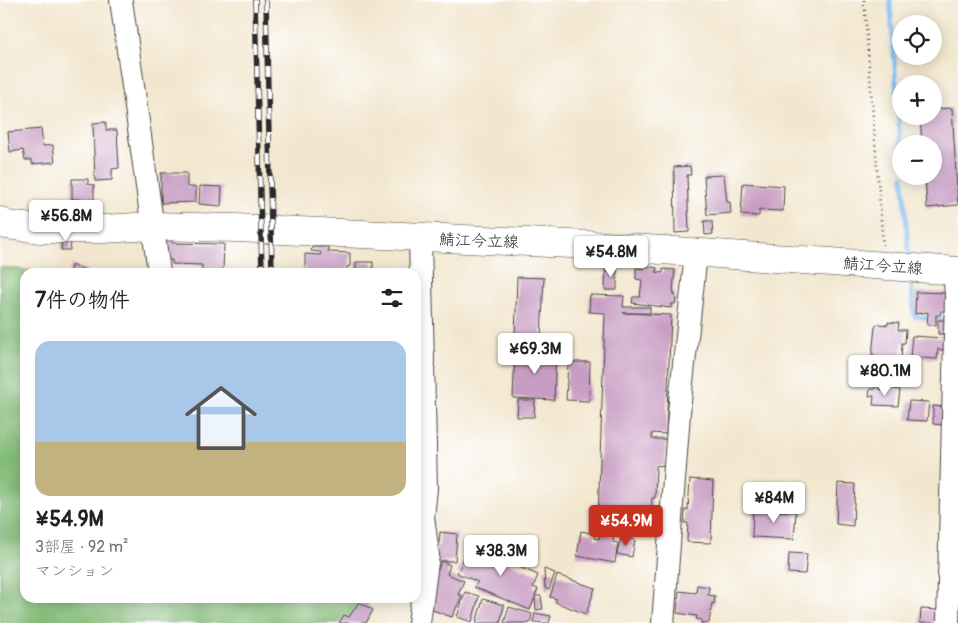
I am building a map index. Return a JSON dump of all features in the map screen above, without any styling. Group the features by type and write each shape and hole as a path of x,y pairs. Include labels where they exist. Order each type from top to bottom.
{"main road":[{"name":"鯖江今立線","path":"0,221 6,225 41,229 103,229 152,226 236,228 591,245 696,254 956,271"}],"street":[{"path":"121,0 158,268"},
{"path":"420,238 421,268"},
{"path":"663,623 680,401 696,254"},
{"path":"948,623 956,271"},
{"path":"421,280 426,488 421,496"},
{"path":"419,623 428,555 421,504"}],"path":[{"path":"864,0 884,266"}],"green space":[{"path":"0,267 20,269 20,603 369,603 351,623 0,623"}],"building":[{"path":"952,108 958,205 927,208 926,185 942,185 942,135 921,135 921,125 942,125 942,109"},
{"path":"106,122 106,130 117,130 119,168 112,169 112,180 95,181 93,123"},
{"path":"41,129 43,146 53,145 55,162 32,164 32,160 25,160 23,150 10,152 8,132"},
{"path":"690,166 691,175 687,175 689,232 675,233 674,167"},
{"path":"161,173 187,173 187,187 196,187 196,202 161,203"},
{"path":"724,175 727,202 730,202 731,213 707,215 704,176"},
{"path":"72,179 88,179 88,184 94,185 94,200 72,199"},
{"path":"743,183 784,186 783,211 759,210 759,216 741,215"},
{"path":"200,186 222,187 221,206 199,204"},
{"path":"704,221 712,221 713,234 705,235"},
{"path":"63,233 72,234 70,250 61,250"},
{"path":"152,240 172,241 172,243 224,244 223,268 202,268 202,265 172,264 172,260 151,258"},
{"path":"312,247 328,247 329,252 350,253 350,266 347,268 305,268 305,254 321,255 321,252 311,251"},
{"path":"356,262 373,262 373,268 356,268"},
{"path":"606,266 617,266 617,290 605,290"},
{"path":"645,266 657,268 656,272 663,273 663,269 675,270 673,290 676,299 675,304 671,304 671,308 632,303 633,297 640,297 642,280 636,279 636,268 645,269"},
{"path":"517,277 544,278 541,338 515,337"},
{"path":"916,292 950,293 949,311 941,311 940,315 936,315 936,325 927,325 928,312 915,314"},
{"path":"590,295 624,296 623,307 650,307 650,313 623,313 671,315 666,434 652,433 652,439 666,439 665,465 656,466 655,498 652,498 651,513 633,512 633,521 598,520 605,313 589,312"},
{"path":"938,320 951,320 950,334 938,334"},
{"path":"888,322 899,323 898,330 906,330 905,343 902,343 901,362 906,363 906,373 871,371 871,360 874,360 875,355 872,355 875,327 878,324 888,325"},
{"path":"912,336 944,338 943,350 938,349 937,359 910,357"},
{"path":"515,350 556,351 554,400 513,398"},
{"path":"568,362 590,362 589,401 566,400"},
{"path":"875,386 883,390 883,387 900,390 898,406 873,405 874,396 869,396 870,389 875,389"},
{"path":"518,400 535,400 534,417 517,417"},
{"path":"909,401 929,402 927,421 907,420"},
{"path":"933,406 946,407 945,425 933,424"},
{"path":"690,479 713,481 711,543 687,542 688,523 684,523 685,510 688,510"},
{"path":"838,483 855,484 853,526 836,524"},
{"path":"753,510 796,512 794,539 752,537"},
{"path":"581,531 595,534 594,538 599,539 600,533 614,536 613,542 618,543 615,563 577,556"},
{"path":"440,532 457,534 455,561 435,561 436,546 439,546"},
{"path":"621,537 635,540 632,557 617,554"},
{"path":"471,545 487,553 489,548 509,555 507,562 538,575 533,587 538,589 535,596 541,596 543,609 536,610 535,597 530,610 474,587 478,582 457,573"},
{"path":"789,553 807,554 805,574 788,573"},
{"path":"441,561 450,565 447,574 464,581 458,594 462,596 452,617 430,609 431,590"},
{"path":"544,569 555,573 549,590 545,588"},
{"path":"557,575 595,588 586,614 555,602 557,599 550,597"},
{"path":"697,585 709,587 708,595 715,596 709,623 701,623 702,620 696,619 697,616 677,613 679,591 696,593"},
{"path":"465,592 479,596 472,622 457,617"},
{"path":"483,599 504,605 500,623 476,623"},
{"path":"358,603 373,610 366,623 339,623 344,615 349,617"},
{"path":"509,607 532,614 530,623 504,623"},
{"path":"921,609 938,610 939,623 920,623"},
{"path":"535,613 551,616 549,623 533,622"}],"waterway":[{"path":"890,0 900,135"},
{"path":"904,185 909,260"},
{"path":"911,277 914,316 945,321"}],"railway":[{"path":"255,0 262,268"},
{"path":"266,0 272,268"}]}
